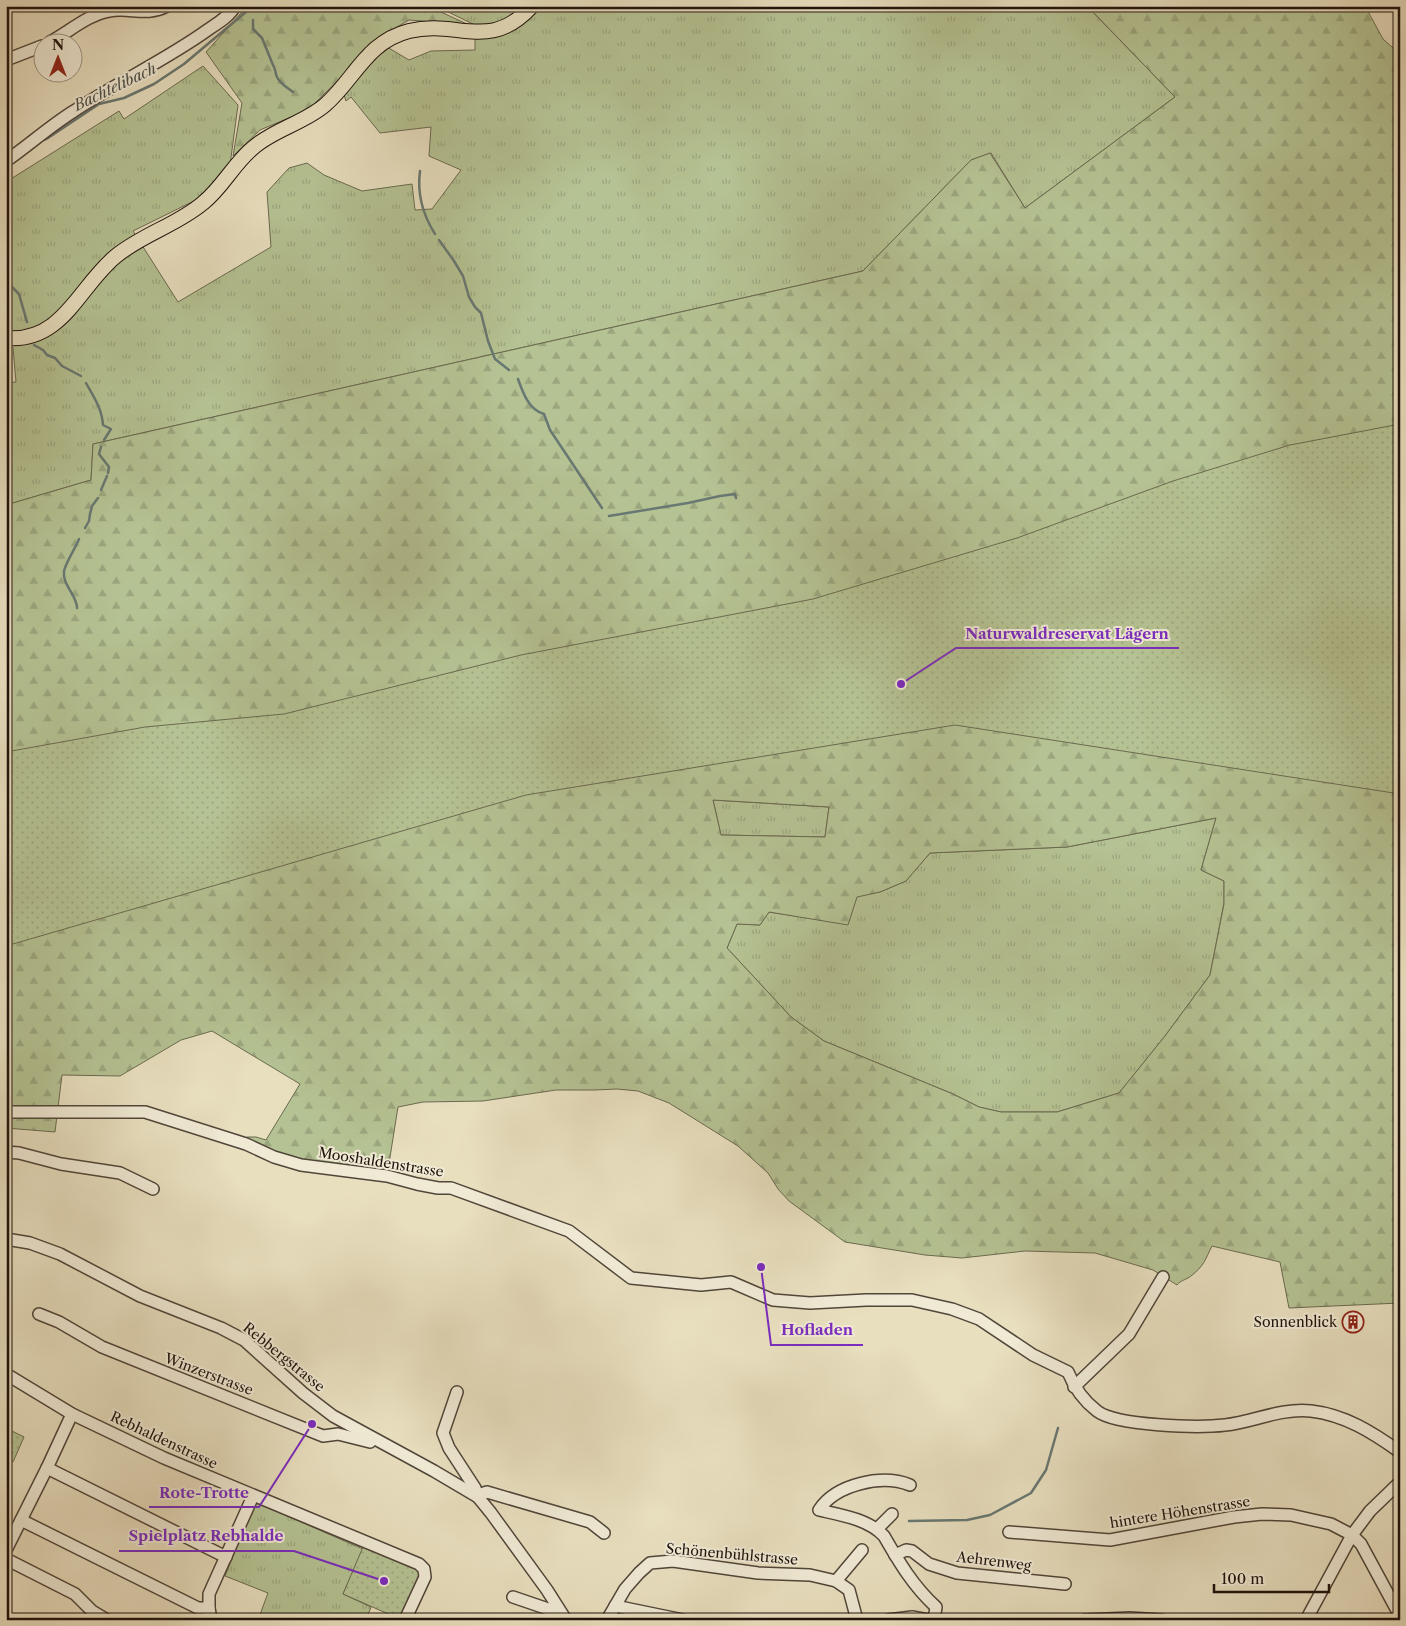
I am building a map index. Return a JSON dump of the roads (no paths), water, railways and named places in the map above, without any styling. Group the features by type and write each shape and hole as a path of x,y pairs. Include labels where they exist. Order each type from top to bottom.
{"main road":[{"path":"6,338 36,335 54,325 68,312 96,275 114,257 135,242 188,214 205,202 214,194 253,147 273,134 316,112 335,95 377,46 397,35 422,29 436,28 483,33 499,30 513,24 532,6"}],"street":[{"path":"68,32 100,14 117,10 148,12 167,6"},
{"path":"6,162 74,110 171,55 224,19 235,7"},
{"path":"6,60 32,50"},
{"name":"Mooshaldenstrasse","path":"6,1112 144,1112 246,1144 274,1157 301,1165 387,1176 438,1188 451,1188 568,1231 631,1278 701,1286 731,1282 773,1300 810,1303 912,1300 952,1309 986,1323 1033,1355 1068,1372 1074,1387 1098,1412 1125,1421 1155,1425 1225,1425 1245,1422 1271,1414 1290,1411 1310,1411 1332,1415 1353,1422 1400,1452"},
{"path":"6,1152 120,1173 153,1189"},
{"name":"Rebbergstrasse","path":"6,1239 30,1243 60,1254 140,1296 221,1328 244,1340 303,1393 333,1416 478,1497 566,1620"},
{"path":"1074,1387 1128,1334 1163,1277"},
{"name":"Winzerstrasse","path":"39,1314 59,1322 102,1347 324,1436 338,1434 370,1442 372,1438"},
{"name":"Rebhaldenstrasse","path":"6,1374 72,1414 164,1458 420,1564 424,1569 425,1577 405,1620"},
{"name":"Rebbergstrasse","path":"457,1392 442,1433 449,1448 475,1488 478,1497"},
{"path":"6,1550 72,1414"},
{"path":"47,1468 226,1557"},
{"path":"910,1485 903,1482 886,1480 868,1482 845,1489 824,1502 819,1510 856,1519 878,1529 912,1582 922,1595 936,1606 934,1620"},
{"path":"1306,1620 1352,1535 1370,1511 1400,1482"},
{"path":"478,1497 487,1492 590,1522 604,1533"},
{"path":"21,1520 210,1614 209,1594 253,1496"},
{"path":"878,1529 892,1514"},
{"name":"hintere Höhenstrasse","path":"1009,1532 1110,1540 1234,1517 1262,1514 1291,1515 1332,1524 1352,1535"},
{"path":"1352,1535 1360,1544 1400,1616"},
{"path":"858,1620 849,1590 836,1581 862,1550"},
{"name":"Aehrenweg","path":"895,1555 906,1550 912,1551 929,1564 957,1573 1065,1584"},
{"path":"6,1559 75,1594 92,1611 107,1620"},
{"name":"Schönenbühlstrasse","path":"607,1620 625,1589 650,1563 672,1561 758,1573 810,1575 836,1581"},
{"path":"513,1597 554,1611 559,1610"},
{"path":"615,1606 682,1620"},
{"path":"888,1620 912,1617 928,1620"},
{"path":"1084,1620 1130,1618 1162,1620"}],"waterway":[{"name":"Bachtelibach","path":"41,141 99,104 124,98 154,84 184,64 253,6"},
{"path":"253,20 253,29 262,38 275,68 276,76 282,84 293,92"},
{"path":"420,171 419,187 422,204 435,234"},
{"path":"439,240 463,276 469,297 481,313 495,359 509,370"},
{"path":"6,281 19,294 27,322"},
{"path":"34,345 43,350 47,355 55,358 62,366 81,376"},
{"path":"518,379 530,405 544,414 550,430 602,508"},
{"path":"86,383 95,398 103,425 111,429 104,440"},
{"path":"101,447 99,454 109,467 108,473"},
{"path":"101,490 107,476"},
{"path":"609,516 720,496 735,494 736,498"},
{"path":"85,528 89,521 92,506 98,498"},
{"path":"77,608 75,599 65,581 64,571 79,539"},
{"path":"909,1521 967,1520 990,1515 1031,1493 1046,1470 1058,1428"}],"place":[{"name":"Naturwaldreservat Lägern","path":"901,684"},
{"name":"Hofladen","path":"761,1267"},
{"name":"Sonnenblick","path":"1353,1322"},
{"name":"Rote-Trotte","path":"312,1424"},
{"name":"Spielplatz Rebhalde","path":"384,1581"}]}
